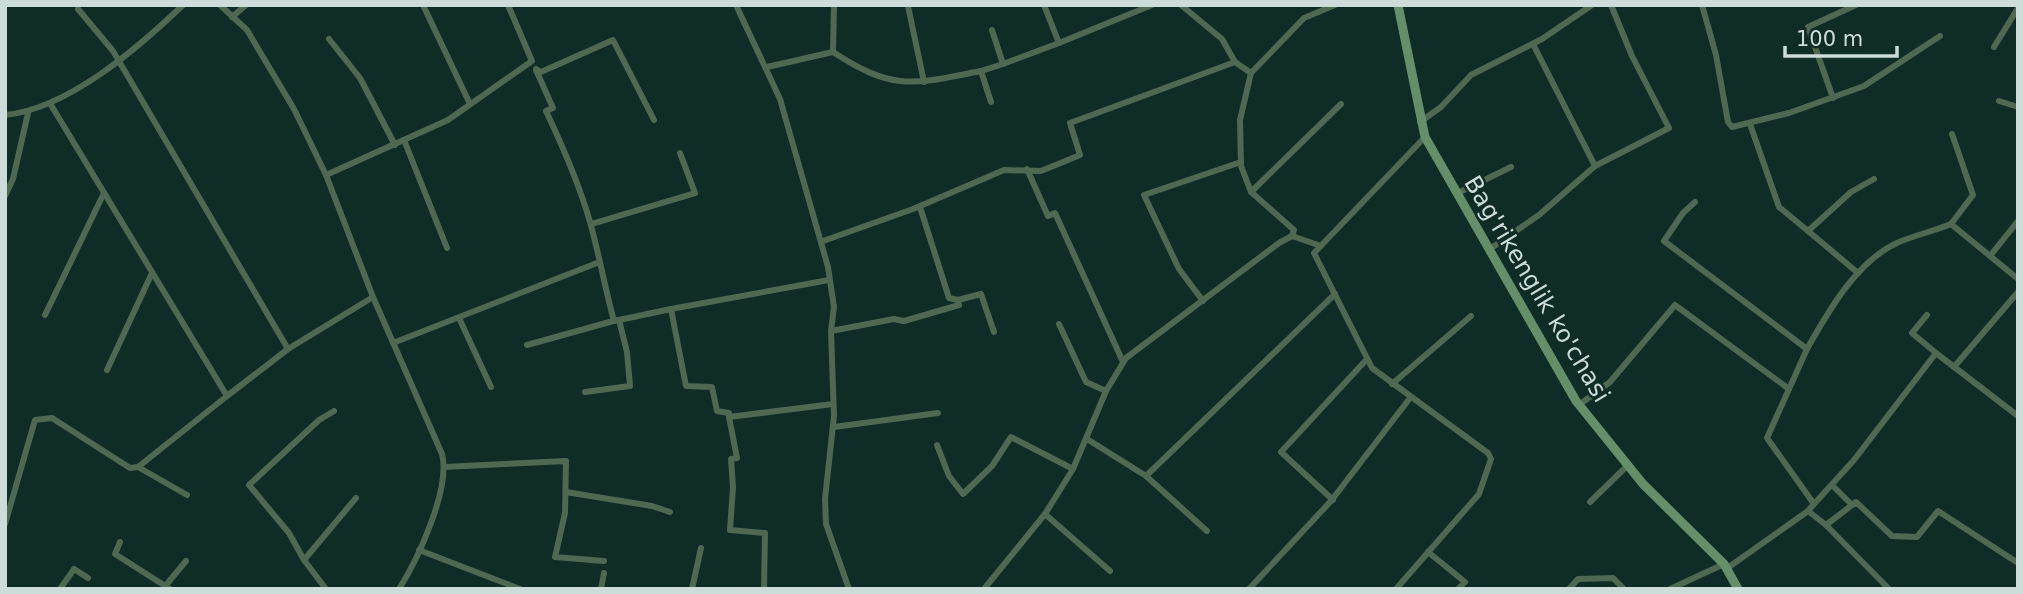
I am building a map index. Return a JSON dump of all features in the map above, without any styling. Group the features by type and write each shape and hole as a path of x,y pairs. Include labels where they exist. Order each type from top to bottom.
{"main road":[{"name":"Bag'rikenglik ko'chasi","path":"1398,5 1425,137 1580,405 1628,465 1725,566 1738,589"}],"street":[{"path":"5,115 28,113 51,105 118,59 183,5"},
{"path":"220,5 247,30 294,109 326,175 373,297 442,454 444,467 438,499 419,550 399,589"},
{"path":"232,17 246,5"},
{"path":"423,5 470,104"},
{"path":"508,5 553,108 546,111 577,183 591,224 597,263 627,352 629,386 585,392"},
{"path":"736,5 780,99 823,241 834,307 831,331 834,426 825,499 825,524 849,589"},
{"path":"833,52 834,5"},
{"path":"1044,5 1059,43"},
{"path":"767,67 833,52 855,67 898,83 924,82 1003,64 1152,5"},
{"path":"1181,5 1222,39 1235,62 1251,73"},
{"path":"984,589 1045,514 1073,469 1106,391 1123,362 1292,236 1294,230 1251,192 1241,162 1240,120 1251,73 1304,18 1335,5"},
{"path":"1420,122 1441,107 1471,75 1533,44 1592,5"},
{"path":"1490,249 1538,215 1595,166 1669,128 1611,5"},
{"path":"1702,5 1716,55 1728,121 1732,127 1750,124 1864,86 1940,36"},
{"path":"1833,98 1808,27 1856,5"},
{"path":"908,6 924,82"},
{"path":"1994,47 2018,8"},
{"path":"78,9 118,59 288,349"},
{"path":"992,30 1003,64"},
{"path":"329,39 360,78 395,145"},
{"path":"536,70 541,72 613,40 654,120"},
{"path":"1533,44 1595,166"},
{"path":"326,175 448,120 531,61"},
{"path":"823,241 920,206 1004,170 1041,171 1080,155 1070,123 1235,62"},
{"path":"981,71 991,102"},
{"path":"1999,101 2018,107"},
{"path":"1251,192 1340,104"},
{"path":"51,105 227,396"},
{"path":"5,196 13,179 28,113"},
{"path":"1750,124 1779,207 1858,273"},
{"path":"1814,504 1767,438 1807,349 1836,297 1858,273 1896,243 1951,224 1973,195 1952,134"},
{"path":"1396,589 1479,495 1491,459 1488,453 1372,368 1314,253 1425,137"},
{"path":"404,140 447,248"},
{"path":"591,224 695,193 680,153"},
{"path":"1203,301 1179,268 1144,195 1241,162"},
{"path":"1458,193 1511,167"},
{"path":"1027,169 1048,216 1055,213 1123,362"},
{"path":"1808,231 1851,192 1874,179"},
{"path":"45,315 104,193"},
{"path":"1695,202 1664,241 1807,349"},
{"path":"920,206 949,298 958,300 981,294 994,332"},
{"path":"1990,256 2018,221"},
{"path":"1951,224 2018,279"},
{"path":"1292,236 1321,246"},
{"path":"393,344 597,263"},
{"path":"107,370 152,273"},
{"path":"527,345 616,320 829,280"},
{"path":"1954,367 2018,292"},
{"path":"1146,476 1335,294"},
{"path":"5,524 35,420 52,418 130,468 138,467 288,349 373,297"},
{"path":"831,331 894,319 904,321 959,305 958,300"},
{"path":"1580,405 1610,382 1675,305 1789,389"},
{"path":"671,309 686,386 712,387 718,411 729,413 737,458 731,459 733,487 730,530 765,533 764,589"},
{"path":"1927,315 1912,333 2018,416"},
{"path":"1392,384 1471,316"},
{"path":"459,318 491,387"},
{"path":"1059,324 1086,382 1106,391"},
{"path":"1670,589 1725,566 1808,511 1833,486 1936,354"},
{"path":"1333,500 1281,452 1367,359"},
{"path":"1249,589 1333,500 1410,398"},
{"path":"729,417 833,404"},
{"path":"326,589 304,560 289,533 249,485 319,420 334,411"},
{"path":"834,426 938,413"},
{"path":"937,445 950,476 963,494 992,466 1010,437 1073,469"},
{"path":"1087,439 1146,476 1207,531"},
{"path":"444,467 566,461 565,513 555,557 604,561"},
{"path":"1590,502 1628,465"},
{"path":"138,467 187,495"},
{"path":"1833,486 1850,504"},
{"path":"566,492 655,506 670,512"},
{"path":"304,560 356,498"},
{"path":"1826,525 1856,502 1895,538 1917,537 1934,513 1942,513 2018,563"},
{"path":"1808,511 1826,525 1889,589"},
{"path":"1045,514 1110,571"},
{"path":"120,542 115,554 168,587 186,561"},
{"path":"692,589 701,548"},
{"path":"419,550 520,589"},
{"path":"1428,552 1465,582 1458,589"},
{"path":"60,589 74,569 88,578"},
{"path":"601,589 604,573"},
{"path":"1569,589 1578,579 1613,578 1624,589"}]}
